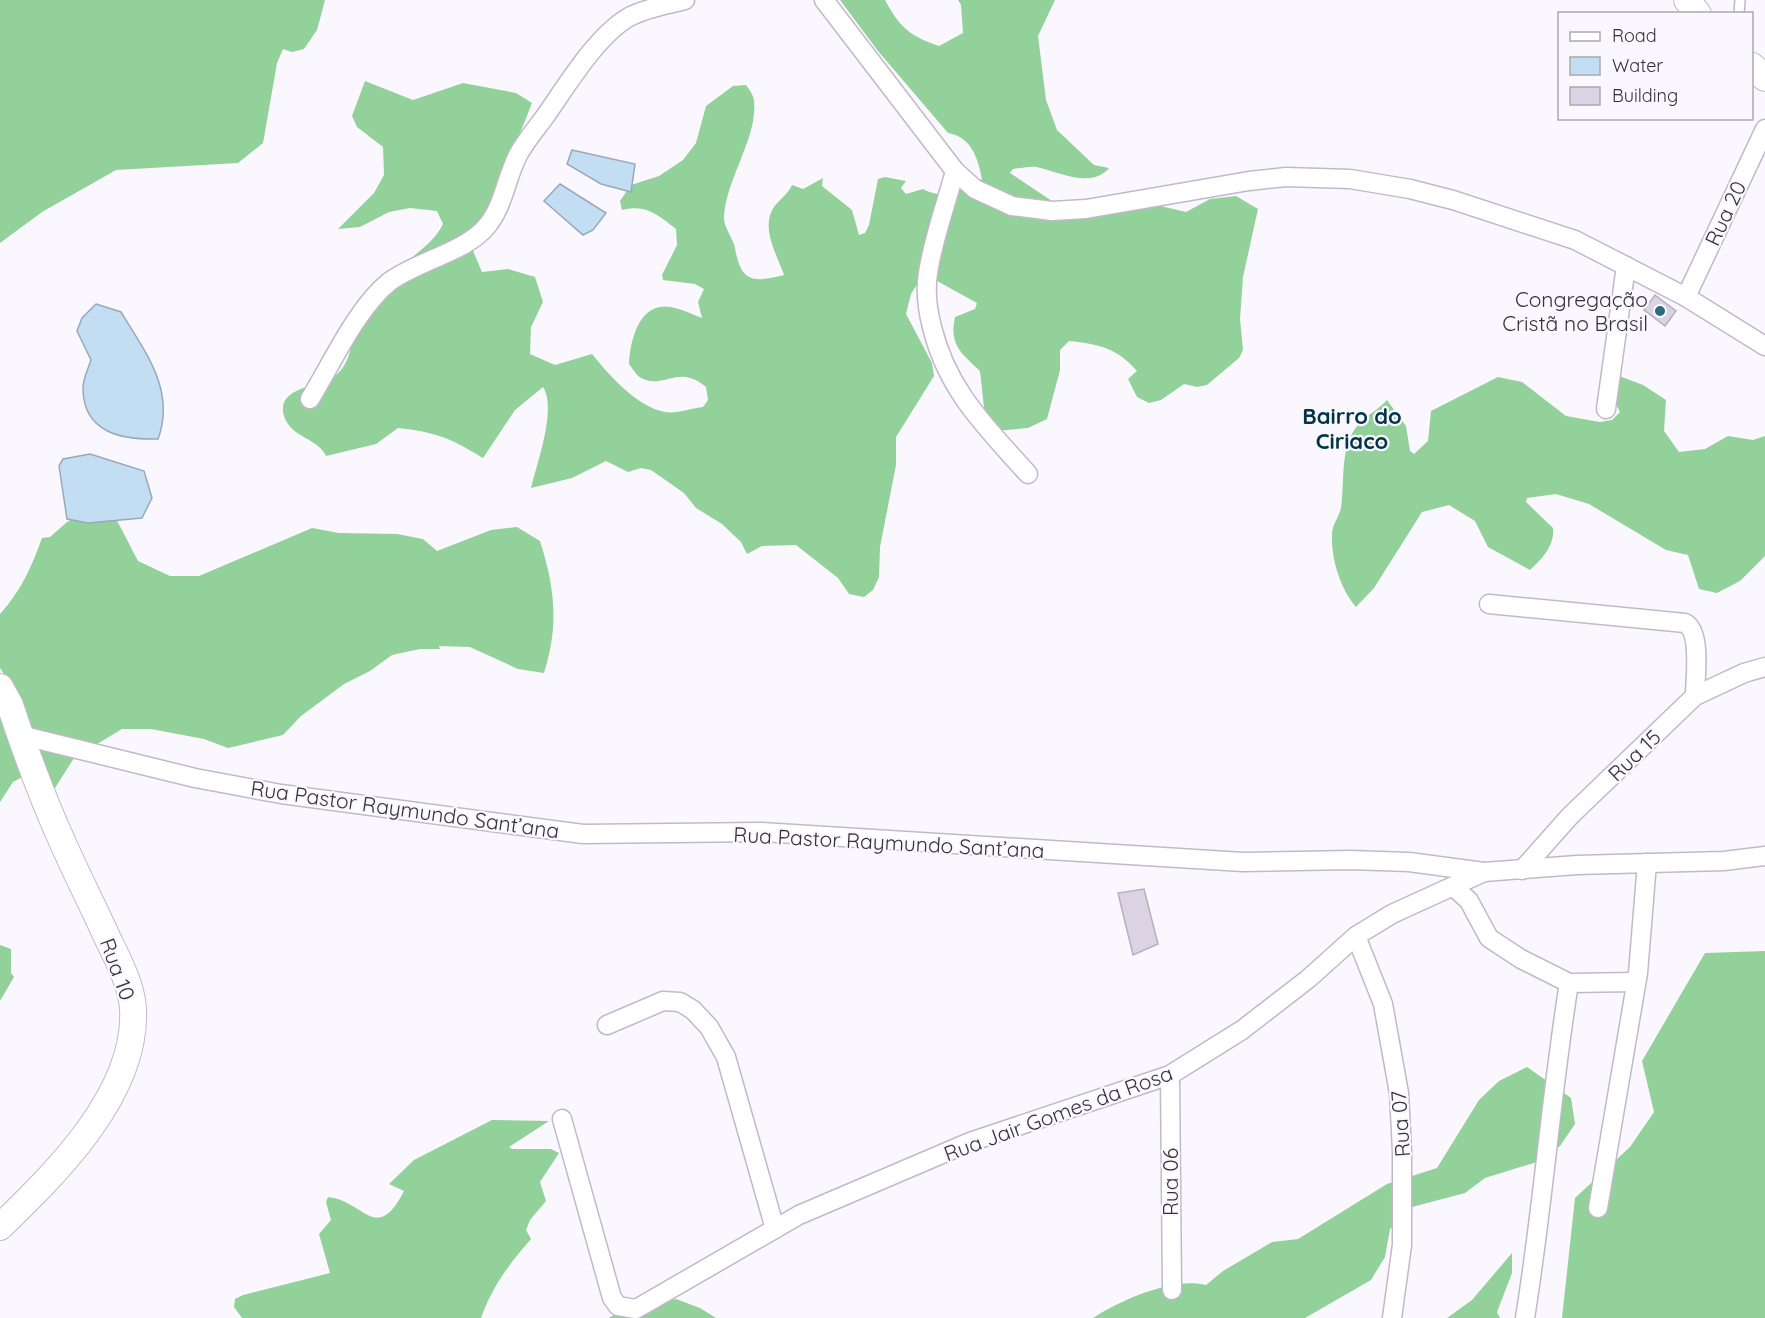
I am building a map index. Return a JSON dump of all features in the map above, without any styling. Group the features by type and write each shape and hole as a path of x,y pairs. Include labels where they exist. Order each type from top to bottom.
{"street":[{"path":"310,399 368,305 387,284 407,270 473,239 487,226 500,205 518,154 581,66 607,36 627,18 647,9 686,0"},
{"path":"824,0 955,171 975,189 1012,206 1052,211 1086,209 1249,181 1286,177 1350,179 1410,189 1453,200 1575,240 1686,297 1765,346"},
{"path":"1687,0 1696,12"},
{"path":"1753,67 1765,78"},
{"name":"Rua 20","path":"1686,297 1765,129"},
{"path":"955,171 928,273 926,300 932,329 940,360 956,390 1028,474"},
{"path":"1606,409 1626,266"},
{"path":"1489,604 1685,623 1691,626 1696,637 1695,696"},
{"name":"Rua 15","path":"1522,870 1570,816 1695,696 1744,673 1765,667"},
{"name":"Rua 10","path":"0,687 10,705 61,839 122,969 133,1006 131,1037 119,1073 97,1119 59,1170 0,1227"},
{"name":"Rua Pastor Raymundo Sant’ana","path":"20,735 195,778 281,794 583,834 761,832 1243,862 1350,860 1409,862 1484,872 1724,861 1765,856"},
{"path":"1598,1208 1636,982 1647,863"},
{"name":"Rua Jair Gomes da Rosa","path":"562,1119 612,1298 618,1306 636,1309 799,1215 970,1143 1170,1075 1242,1030 1308,979 1356,936 1392,914 1484,872"},
{"path":"1454,887 1469,901 1489,938 1521,959 1569,983 1636,982"},
{"name":"Rua 07","path":"1356,936 1383,1004 1399,1093 1402,1150 1402,1245 1392,1318"},
{"path":"1525,1318 1538,1236 1554,1080 1569,983"},
{"path":"607,1025 663,1001 686,1006 709,1027 726,1057 775,1229"},
{"name":"Rua 06","path":"1170,1075 1172,1290"}],"green space":[{"path":"0,0 325,0 317,30 304,49 292,52 283,49 277,63 263,143 238,163 116,170 42,212 0,243"},
{"path":"840,0 885,0 907,30 920,39 939,46 963,33 961,5 958,0 1055,0 1038,36 1046,100 1057,130 1094,165 1109,168 1102,174 1084,178 1037,167 1013,169 1010,173 1058,205 1135,200 1186,212 1210,199 1236,196 1258,209 1243,277 1240,319 1243,350 1239,358 1207,385 1197,387 1184,384 1161,400 1149,403 1137,397 1128,379 1137,371 1130,363 1107,348 1069,341 1060,350 1060,370 1047,419 1028,428 994,431 985,417 980,371 958,348 954,335 955,317 975,309 977,303 928,276 922,277 911,294 906,314 932,363 934,376 896,437 896,465 880,547 879,577 873,590 864,597 849,594 838,578 796,545 762,546 747,554 741,542 722,524 696,508 684,493 651,470 641,468 628,472 606,461 572,478 531,488 547,422 547,396 543,387 515,410 483,458 442,437 398,428 376,444 326,456 317,445 298,434 287,423 283,407 285,400 297,390 328,380 343,368 362,318 402,267 430,242 443,224 437,211 410,208 389,212 360,227 338,229 374,193 384,175 383,147 357,127 352,116 365,81 413,100 463,83 516,93 532,103 496,194 480,220 471,246 482,272 508,269 535,277 543,302 531,327 530,354 555,365 592,354 624,389 644,404 665,412 679,412 703,407 708,400 706,387 696,380 679,377 649,381 639,377 629,364 634,334 644,316 660,307 671,307 702,318 698,302 704,289 695,284 663,280 662,275 677,245 676,229 645,209 622,210 620,201 631,185 659,176 683,160 696,143 706,106 733,86 746,85 754,99 751,130 730,189 724,218 741,268 745,274 756,279 784,275 771,241 769,223 774,207 792,185 803,189 823,178 822,186 852,210 859,235 865,233 869,225 878,179 885,177 906,181 901,188 906,194 923,189 946,194 961,190 982,179 976,157 968,144 956,135 948,133 878,51"},
{"path":"1614,374 1643,385 1666,400 1664,431 1679,452 1705,449 1728,436 1753,440 1765,436 1765,556 1740,581 1717,593 1699,589 1688,555 1666,550 1589,504 1556,494 1527,498 1526,502 1553,528 1550,546 1530,570 1488,547 1475,521 1449,505 1422,512 1374,588 1356,607 1345,591 1338,573 1333,553 1332,534 1341,508 1348,442 1362,421 1387,400 1406,426 1410,451 1414,454 1428,441 1431,411 1498,377 1522,382 1566,416 1600,422 1612,420 1620,412 1608,388"},
{"path":"105,505 111,509 138,561 170,576 199,576 312,528 339,533 397,534 423,539 437,551 491,530 517,527 540,541 552,591 552,639 544,673 518,669 470,647 439,646 440,649 420,649 392,655 370,671 344,684 301,716 283,735 228,748 204,739 151,729 122,729 74,758 55,788 54,797 28,774 13,782 0,802 0,717 5,734 20,738 29,728 25,707 0,668 0,614 25,578 42,538 50,537 67,522"},
{"path":"0,945 11,949 11,973 14,977 0,1001"},
{"path":"1765,951 1765,1318 1562,1318 1575,1198 1630,1147 1654,1112 1642,1061 1705,953"},
{"path":"1527,1067 1571,1098 1575,1124 1560,1146 1540,1161 1485,1178 1465,1193 1412,1207 1390,1229 1385,1257 1371,1280 1305,1318 1093,1318 1118,1304 1163,1287 1193,1283 1206,1285 1223,1271 1272,1242 1298,1239 1387,1184 1437,1168 1479,1100 1499,1081"},
{"path":"492,1120 549,1121 509,1147 512,1149 551,1149 559,1153 540,1182 546,1201 530,1220 526,1230 531,1239 502,1276 481,1318 242,1318 234,1307 235,1299 330,1273 319,1234 331,1220 326,1202 328,1197 352,1205 369,1216 377,1218 386,1215 404,1191 389,1184 414,1160"},
{"path":"1512,1253 1512,1273 1497,1312 1500,1318 1447,1318 1472,1300"},
{"path":"676,1299 700,1308 716,1318 608,1318 621,1312"}],"water":[{"path":"572,150 635,164 631,192 601,184 567,164"},
{"path":"560,184 606,213 593,230 583,235 544,201"},
{"path":"96,304 121,312 155,372 161,388 163,404 163,421 158,439 118,435 97,424 90,415 85,403 83,388 91,360 77,331 82,318"},
{"path":"90,454 144,471 152,498 142,518 88,523 67,519 59,466 63,459"}],"building":[{"name":"Congregação Cristã no Brasil","path":"1655,295 1676,311 1665,326 1644,310"},
{"path":"1144,889 1158,944 1133,955 1118,893"}],"place":[{"name":"Congregação Cristã no Brasil","path":"1660,311"}],"district":[{"name":"Bairro do Ciriaco","path":"1352,428"}]}
